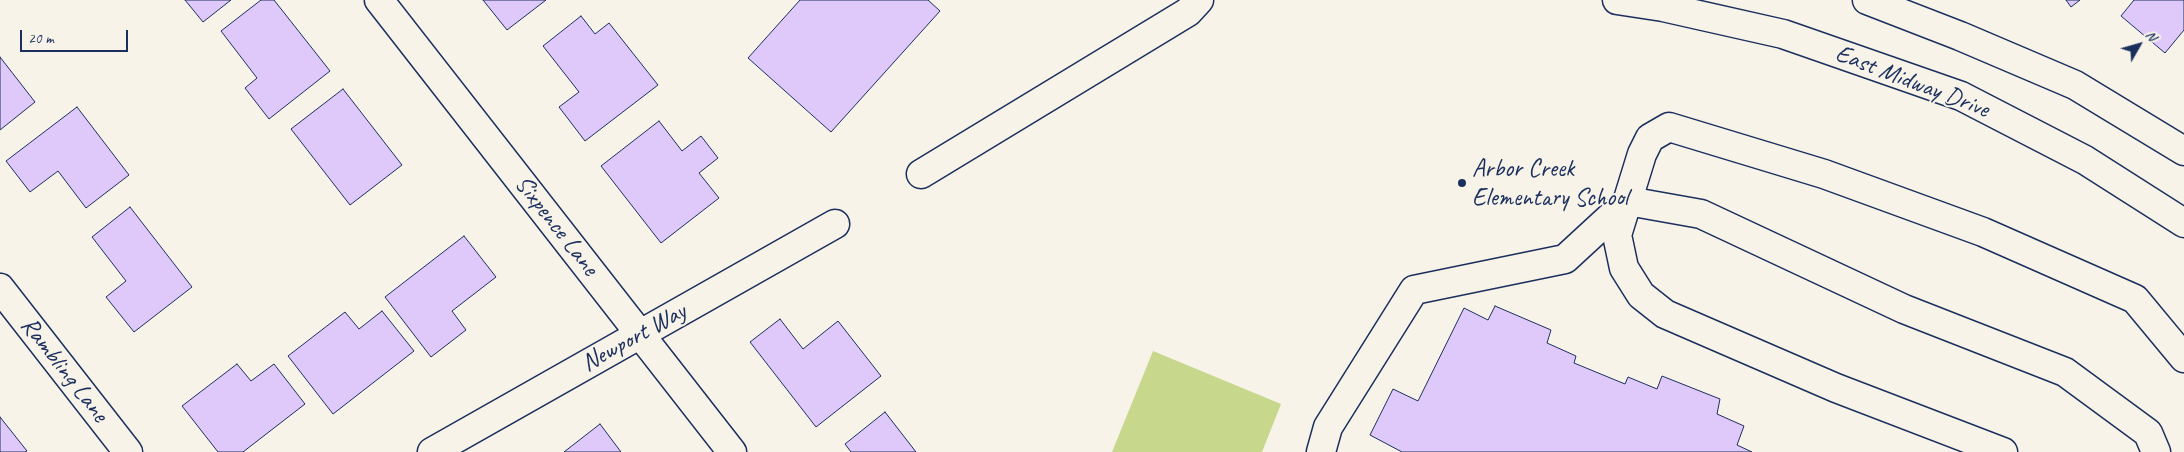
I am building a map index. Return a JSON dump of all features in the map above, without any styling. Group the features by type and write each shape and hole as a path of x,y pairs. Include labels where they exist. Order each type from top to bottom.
{"street":[{"name":"Sixpence Lane","path":"379,0 732,452"},
{"path":"920,174 1188,12 1198,0"},
{"name":"East Midway Drive","path":"1617,0 1663,7 1783,34 1962,96 2085,160 2184,223"},
{"path":"1867,0 1960,36 2075,85 2184,151"},
{"path":"2003,452 1836,388 1665,314 1640,295 1624,268 1617,235 1642,154 1650,138 1669,127 1824,174 1983,232 2135,299 2184,358"},
{"path":"1321,452 1328,427 1414,290 1565,259 1628,200"},
{"path":"1628,200 1701,214 1904,309 2065,372 2148,433 2156,452"},
{"name":"Newport Way","path":"432,452 835,224"},
{"name":"Rambling Lane","path":"0,288 128,452"}],"green space":[{"path":"1153,351 1281,404 1262,452 1112,452"}],"building":[{"path":"185,0 231,0 203,22"},
{"path":"261,0 274,0 330,71 269,119 245,88 257,78 221,31"},
{"path":"483,0 546,0 507,30"},
{"path":"800,0 928,0 940,11 831,132 748,58"},
{"path":"2066,0 2080,0 2071,7"},
{"path":"2134,0 2184,0 2184,30 2165,53 2121,16"},
{"path":"581,16 595,34 609,23 658,85 585,141 559,107 579,92 543,46"},
{"path":"0,57 35,102 0,130"},
{"path":"343,89 402,165 350,205 291,129"},
{"path":"77,107 129,175 86,208 58,171 30,192 6,161"},
{"path":"659,121 682,151 701,136 718,158 699,173 719,198 661,243 601,166"},
{"path":"130,207 192,287 134,332 106,297 126,281 92,237"},
{"path":"464,236 496,277 452,311 466,330 431,357 385,297"},
{"path":"1495,306 1551,330 1547,343 1576,356 1574,363 1625,384 1628,377 1657,389 1662,376 1720,399 1717,414 1744,426 1737,445 1752,452 1402,452 1370,435 1393,389 1418,401 1464,308 1488,320"},
{"path":"382,311 414,351 333,414 288,356 345,312 359,329"},
{"path":"780,319 803,349 838,321 881,376 816,427 750,342"},
{"path":"237,364 251,381 274,364 305,404 243,452 218,452 182,406"},
{"path":"885,412 916,452 851,452 845,444"},
{"path":"0,417 27,451 0,452"},
{"path":"600,424 621,452 564,452"}],"place":[{"name":"Arbor Creek Elementary School","path":"1462,183"}]}
